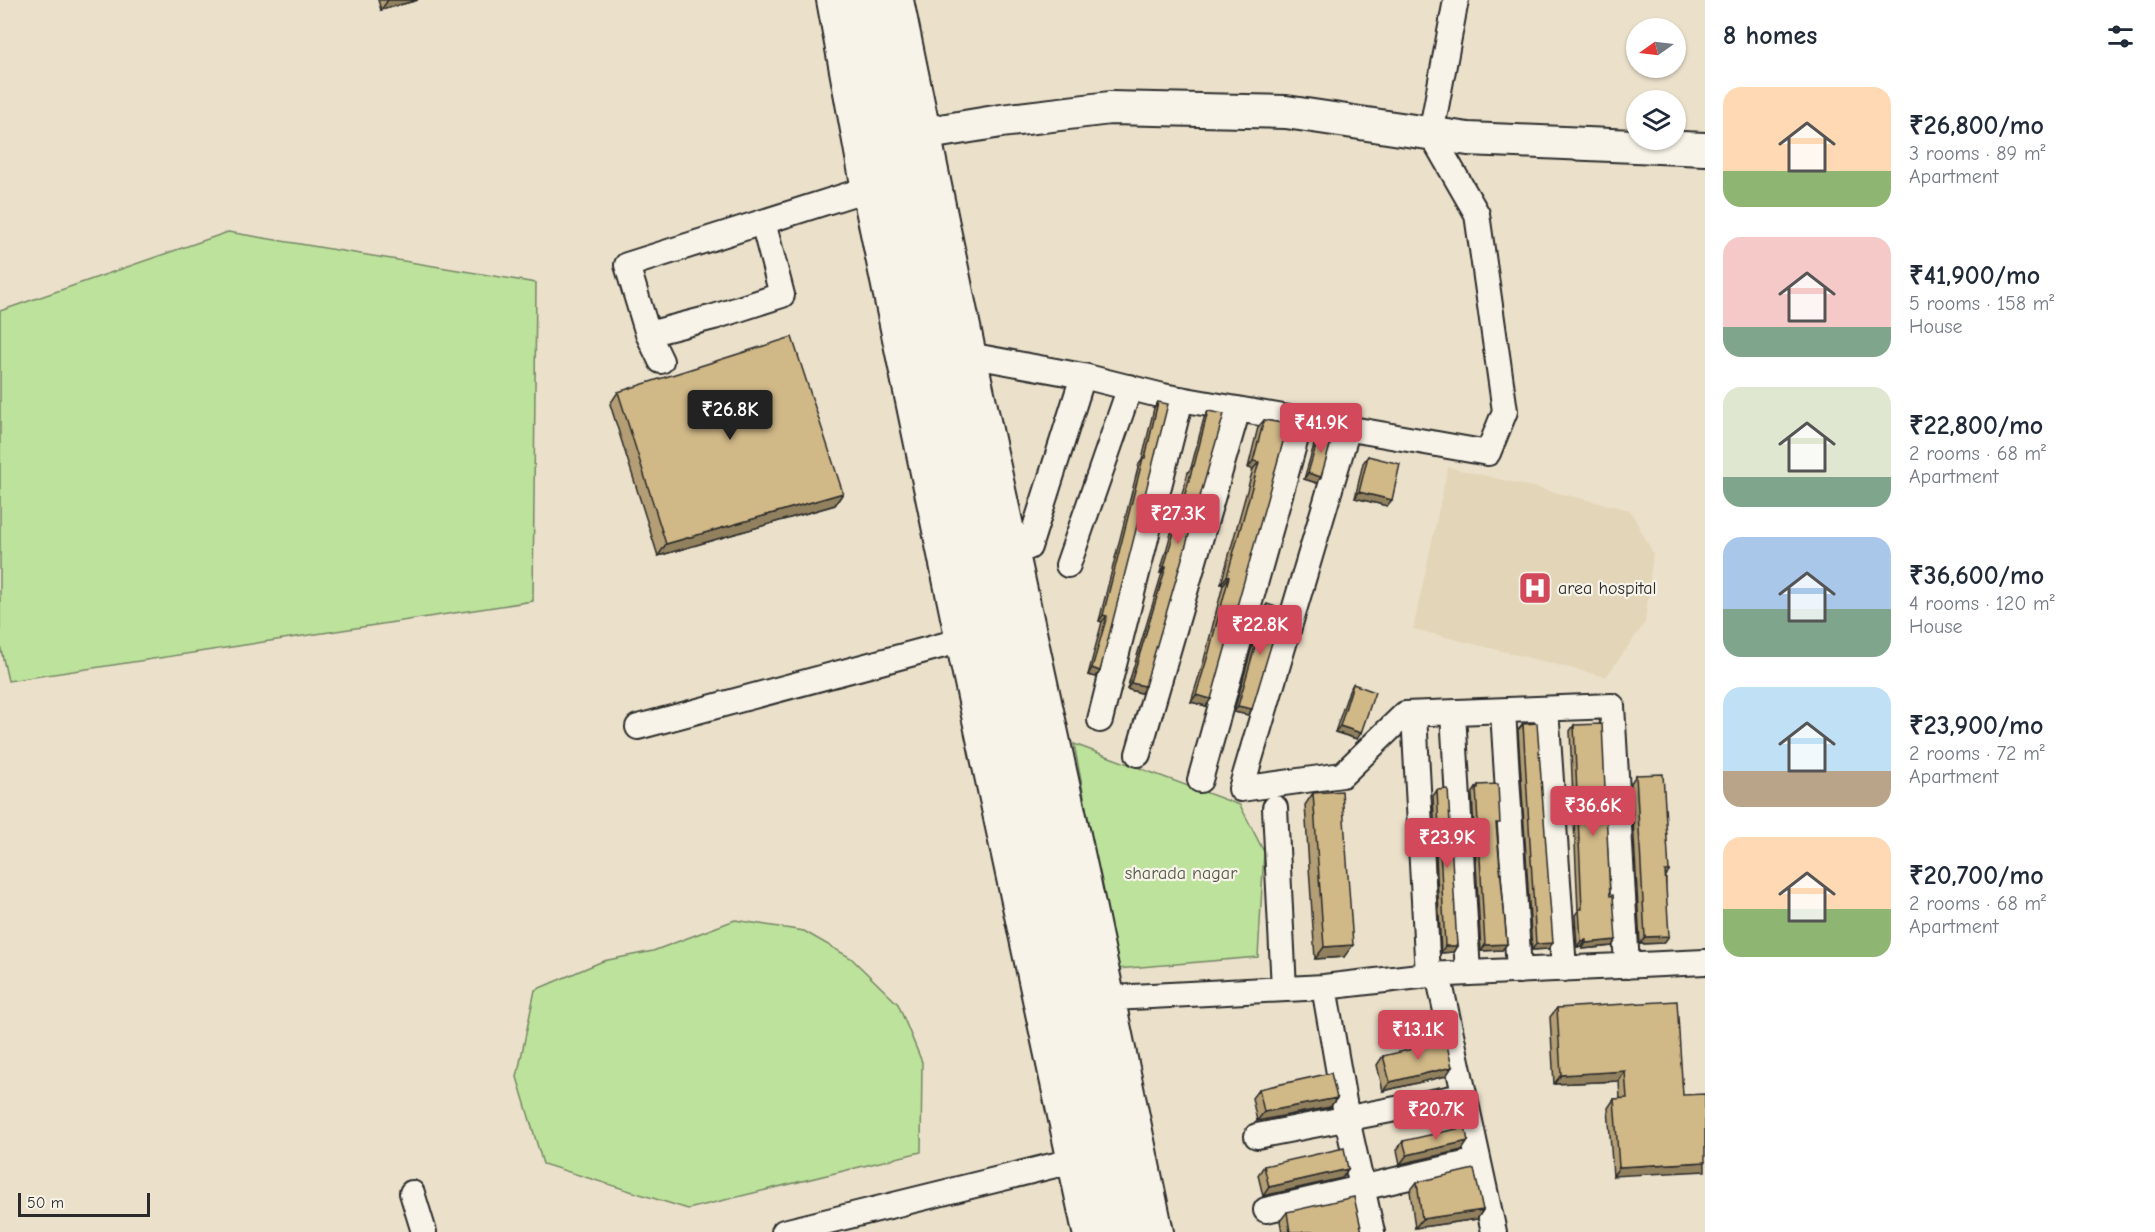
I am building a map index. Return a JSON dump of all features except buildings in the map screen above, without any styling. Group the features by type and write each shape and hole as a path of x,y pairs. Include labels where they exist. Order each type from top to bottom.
{"highway":[{"path":"848,0 876,68"},
{"path":"874,0 876,68 884,106 1141,1191 1139,1232"},
{"path":"884,106 970,638 1082,1159 1112,1232"}],"main road":[{"path":"928,133 1001,121 1110,108 1286,112 1468,139 1705,149"}],"street":[{"path":"638,727 970,638 864,190 884,106 876,68 829,0"},
{"path":"876,68 901,0"},
{"path":"974,356 1083,376 1181,399 1488,453 1505,411 1477,214 1431,134 1456,0"},
{"path":"884,106 928,133 1113,998 1141,1191 1161,1232"},
{"path":"661,361 648,334 627,265 864,190"},
{"path":"648,334 714,317 782,295 763,222"},
{"path":"1017,550 1029,547 1083,376"},
{"path":"1068,565 1130,387"},
{"path":"1100,720 1181,399"},
{"path":"1138,754 1238,409"},
{"path":"1200,780 1301,420"},
{"path":"1348,428 1241,789 1342,776 1405,714 1612,706 1627,966"},
{"path":"1546,709 1564,969"},
{"path":"1503,711 1519,970"},
{"path":"1453,713 1468,973"},
{"path":"1414,714 1433,974 1494,1232"},
{"path":"1275,808 1284,989"},
{"path":"1113,998 1324,987 1433,974 1705,962"},
{"path":"1324,987 1347,1119 1372,1232"},
{"path":"1257,1136 1463,1096"},
{"path":"784,1232 1082,1159 1085,1232"},
{"path":"1266,1210 1478,1161"},
{"path":"412,1193 424,1232"}],"shaded area":[{"name":"area hospital","path":"1448,467 1630,510 1653,553 1645,623 1606,677 1413,629"}],"green space":[{"path":"228,232 536,283 533,601 8,681 0,645 0,311"},
{"name":"sharada nagar","path":"1074,744 1240,805 1264,852 1258,957 1117,969"},
{"path":"735,920 804,931 851,958 898,1004 922,1062 921,1152 688,1209 543,1164 517,1077 535,990 603,961 653,951"}],"place":[{"name":"area hospital","path":"1535,588"}]}
